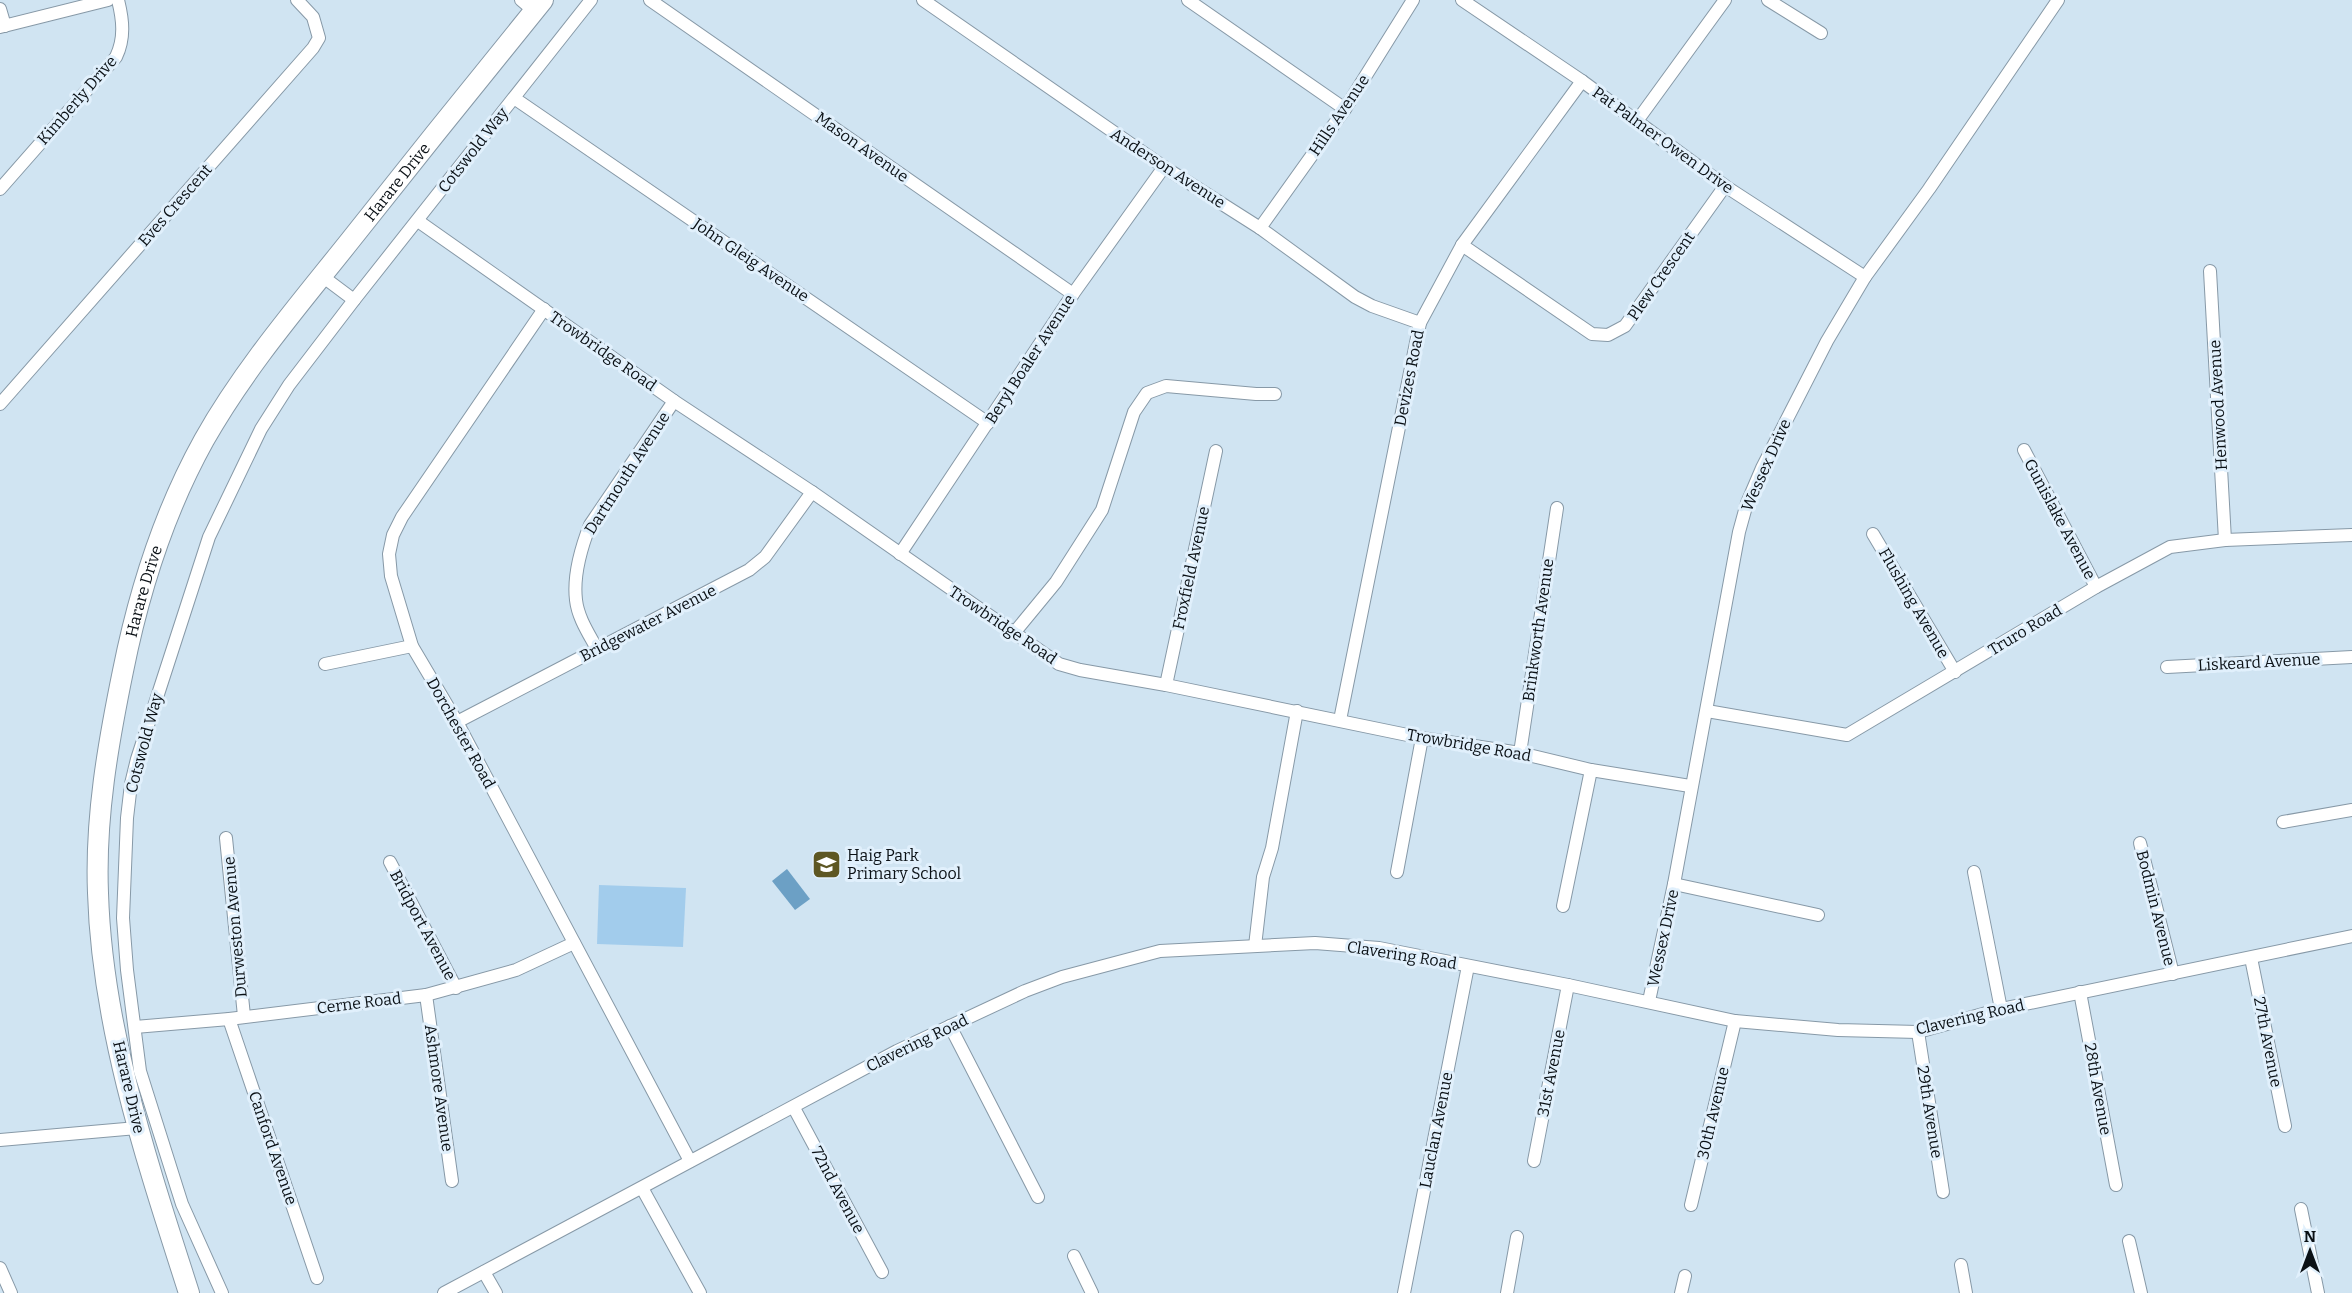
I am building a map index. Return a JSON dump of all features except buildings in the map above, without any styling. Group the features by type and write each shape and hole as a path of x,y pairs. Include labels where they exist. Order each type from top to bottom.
{"main road":[{"name":"Harare Drive","path":"189,1293 136,1128 105,969 98,895 100,810 106,758 130,634 163,528 203,442 234,393 265,349 533,4"}],"street":[{"path":"0,9 2,27 108,0"},
{"name":"Kimberly Drive","path":"0,189 116,57 123,36 118,0"},
{"name":"Eves Crescent","path":"0,404 313,48 319,38 313,17 297,0"},
{"name":"Cotswold Way","path":"222,1293 182,1204 144,1089 127,970 123,880 128,803 136,759 208,537 261,429 289,386 354,300 591,0"},
{"name":"Mason Avenue","path":"650,0 1073,294"},
{"name":"Anderson Avenue","path":"923,0 1164,167 1260,228 1355,297 1372,306 1420,323"},
{"path":"1188,0 1345,109"},
{"name":"Hills Avenue","path":"1260,228 1345,109 1413,0"},
{"name":"Pat Palmer Owen Drive","path":"1462,0 1582,81 1725,186 1865,277"},
{"path":"1637,121 1725,0"},
{"path":"1768,0 1821,33"},
{"name":"Wessex Drive","path":"1649,1001 1674,884 1690,786 1707,711 1739,532 1747,502 1806,380 1865,277 1929,189 2058,0"},
{"name":"Devizes Road","path":"1340,720 1420,323 1462,245 1582,81"},
{"name":"John Gleig Avenue","path":"514,98 988,423"},
{"name":"Beryl Boaler Avenue","path":"900,554 1073,294 1164,167"},
{"name":"Plew Crescent","path":"1462,245 1592,334 1608,335 1625,326 1725,186"},
{"name":"Trowbridge Road","path":"418,221 674,401 812,492 1059,664 1068,668 1166,685 1422,738 1520,753 1591,770 1690,786"},
{"name":"Henwood Avenue","path":"2210,270 2225,540"},
{"path":"322,276 354,300"},
{"name":"Dorchester Road","path":"544,309 402,517 393,535 389,554 391,576 412,646 457,722 690,1161"},
{"path":"1014,633 1056,582 1102,510 1134,412 1147,393 1166,386 1275,394"},
{"name":"Dartmouth Avenue","path":"597,649 583,622 576,600 581,548 590,525 674,401"},
{"name":"Gunislake Avenue","path":"2024,450 2096,587"},
{"name":"Froxfield Avenue","path":"1166,685 1216,451"},
{"name":"Bridgewater Avenue","path":"457,722 749,570 765,557 812,492"},
{"name":"Brinkworth Avenue","path":"1520,753 1557,508"},
{"name":"Flushing Avenue","path":"1873,534 1954,672"},
{"name":"Truro Road","path":"1707,711 1847,735 2096,587 2170,547 2225,540 2352,535"},
{"path":"325,664 412,646"},
{"name":"Liskeard Avenue","path":"2167,667 2352,657"},
{"path":"1256,946 1263,878 1272,848 1297,711"},
{"path":"1397,872 1422,738"},
{"path":"1563,906 1591,770"},
{"path":"2283,822 2352,810"},
{"name":"Durweston Avenue","path":"226,838 244,1016"},
{"name":"Bodmin Avenue","path":"2140,843 2172,974"},
{"name":"Bridport Avenue","path":"390,862 456,988"},
{"path":"1974,872 2001,1009"},
{"path":"1674,884 1818,915"},
{"name":"Clavering Road","path":"444,1293 897,1051 1025,991 1091,968 1160,951 1315,943 1379,948 1735,1020 1838,1030 1918,1032 2001,1009 2352,936"},
{"name":"Cerne Road","path":"135,1027 230,1019 426,995 516,970 574,943"},
{"name":"27th Avenue","path":"2251,958 2285,1126"},
{"name":"Lauclan Avenue","path":"1404,1293 1468,966"},
{"name":"31st Avenue","path":"1533,1161 1568,985"},
{"name":"28th Avenue","path":"2080,992 2116,1185"},
{"name":"Ashmore Avenue","path":"426,995 452,1181"},
{"name":"Canford Avenue","path":"230,1019 317,1278"},
{"name":"30th Avenue","path":"1691,1205 1735,1020"},
{"path":"950,1026 1038,1197"},
{"name":"29th Avenue","path":"1918,1032 1943,1192"},
{"name":"72nd Avenue","path":"794,1108 882,1272"},
{"path":"0,1140 136,1128"},
{"path":"642,1188 699,1293"},
{"path":"2301,1209 2318,1293"},
{"path":"1508,1293 1517,1237"},
{"path":"2129,1241 2141,1293"},
{"path":"1074,1256 1092,1293"},
{"path":"1961,1265 1966,1293"},
{"path":"0,1268 11,1293"},
{"path":"484,1272 496,1293"},
{"path":"1682,1293 1685,1276"}],"shaded area":[{"path":"787,869 810,899 795,910 772,881"},
{"path":"599,885 686,888 683,947 597,944"}],"place":[{"name":"Haig Park Primary School","path":"826,864"}]}
